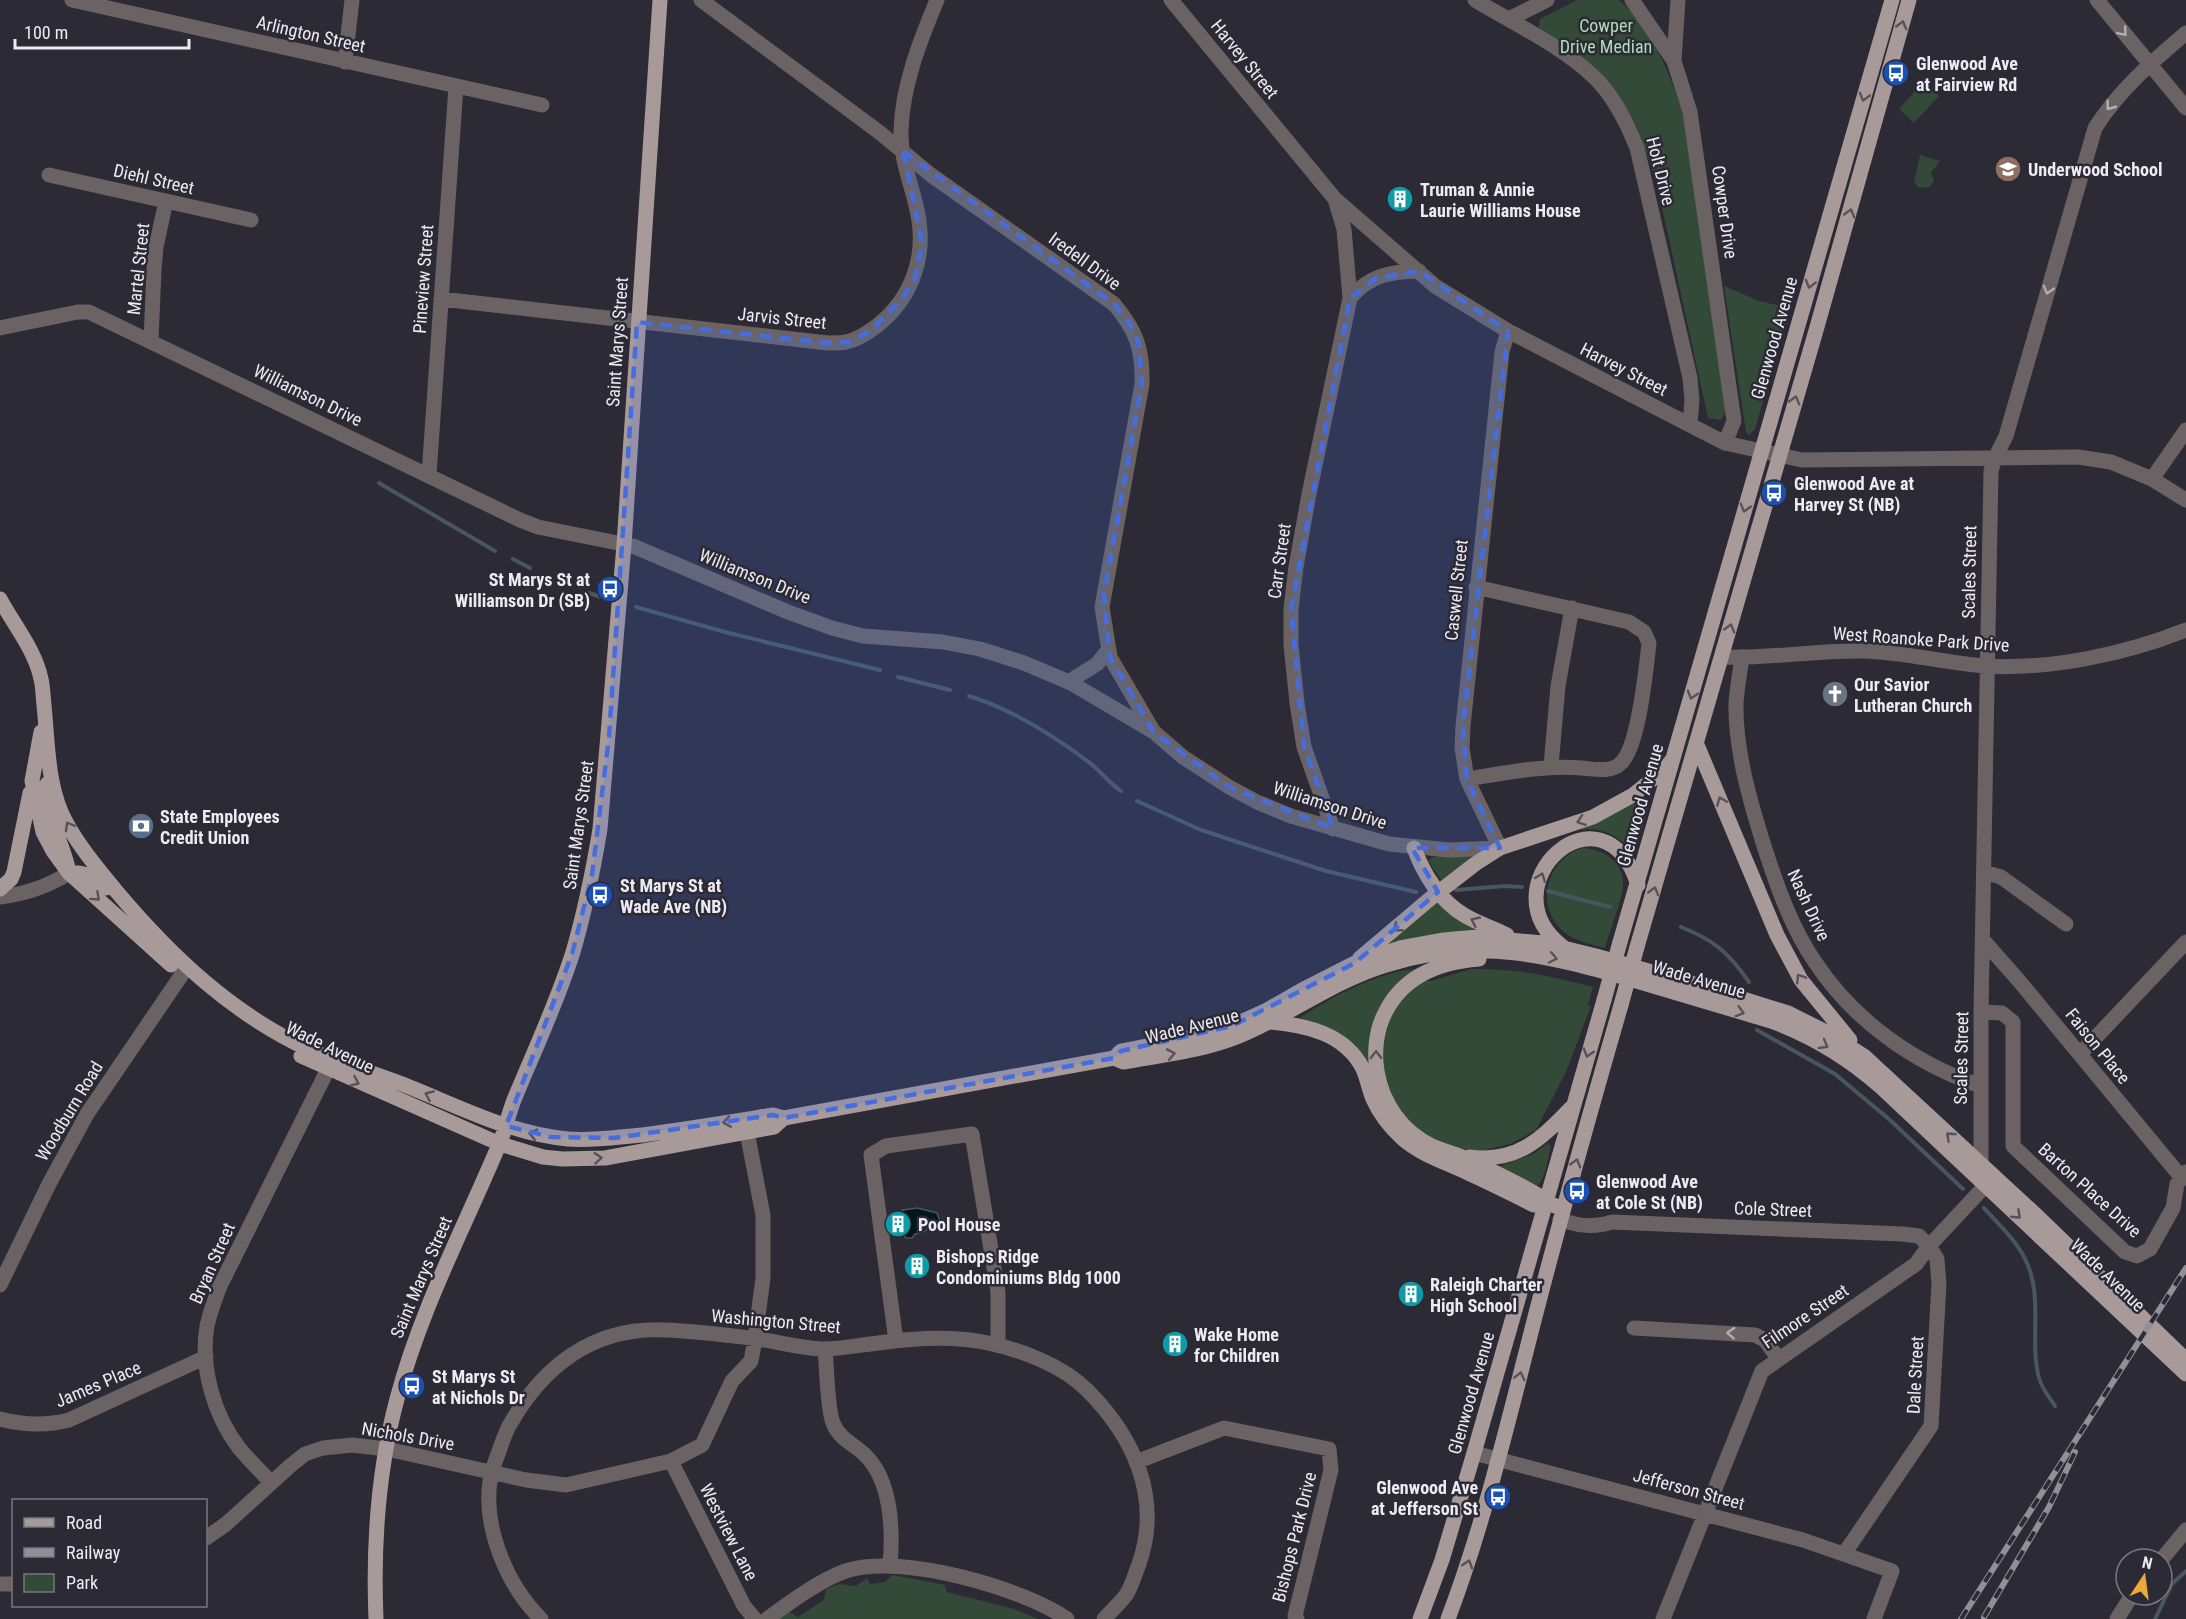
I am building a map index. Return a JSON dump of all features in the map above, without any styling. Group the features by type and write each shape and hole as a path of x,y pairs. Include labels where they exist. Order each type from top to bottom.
{"main road":[{"name":"Saint Marys Street","path":"376,1619 377,1526 387,1449 397,1399 426,1311 500,1144 513,1102 554,1006 572,954 592,875 601,817 624,544 660,0"},
{"name":"Glenwood Avenue","path":"1420,1619 1442,1560 1474,1453 1892,0"},
{"name":"Glenwood Avenue","path":"1448,1619 1469,1564 1561,1215 1909,0"},
{"name":"Wade Avenue","path":"0,599 33,656 41,679 50,767 56,796 65,822 86,854 184,971"},
{"name":"Wade Avenue","path":"45,714 32,782 36,809 43,832 53,851 69,873 245,1024 273,1042 331,1065 500,1144 543,1156 584,1159 637,1153 774,1127 784,1118"},
{"path":"1697,745 1791,963 1808,989 1864,1056"},
{"path":"1355,963 1371,947 1399,927 1438,892 1475,864 1500,848 1593,817 1633,795 1664,770 1675,755"},
{"path":"50,767 46,793 48,811 64,850 69,873 87,874 134,911"},
{"path":"0,889 11,879 14,872 32,782"},
{"path":"1633,795 1647,795 1678,808"},
{"path":"1500,848 1574,836 1607,843 1617,849 1632,866 1638,885"},
{"path":"1563,947 1547,932 1538,914 1536,895 1538,884 1545,866 1558,849 1569,843 1590,839"},
{"path":"1414,848 1438,892 1454,909 1464,916 1518,940"},
{"name":"Wade Avenue","path":"1114,1058 1121,1051 1201,1035 1232,1026 1355,963 1400,948 1477,937 1563,947 1788,1013 1828,1033 1864,1056 2161,1334"},
{"path":"1495,950 1483,959 1448,963 1435,967 1411,981 1389,1005 1378,1034 1375,1054 1378,1076 1385,1099 1404,1125 1419,1139 1440,1150 1460,1156 1492,1159 1526,1148 1546,1134 1572,1107"},
{"name":"Wade Avenue","path":"331,1065 406,1085 506,1126 572,1140 614,1138 682,1130 773,1115 784,1118 1114,1058 1124,1062 1192,1050 1237,1037 1342,982 1410,958 1453,951 1495,950 1536,955 1574,963 1771,1021 1793,1029 1831,1049 1865,1073 1985,1186 2178,1360"},
{"path":"1269,1022 1304,1026 1318,1031 1336,1040 1349,1051 1358,1060 1381,1114 1404,1139 1424,1154 1545,1205"},
{"path":"1460,1156 1561,1215"},
{"path":"2161,1334 2186,1348"},
{"path":"2161,1334 2186,1374"},
{"path":"2178,1360 2186,1384"}],"street":[{"name":"Arlington Street","path":"72,0 542,105"},
{"path":"345,62 352,0"},
{"name":"Iredell Drive","path":"701,0 941,182 1113,304 1129,322 1139,344 1143,364 1142,384 1102,607 1110,657 1154,732"},
{"name":"Jarvis Street","path":"441,299 828,344 848,342 870,331 892,314 915,277 922,243 901,132 910,77 937,0"},
{"name":"Harvey Street","path":"1171,0 1335,199 1435,285 1508,331 1690,425 1725,442 1802,460 2078,457 2111,462 2152,479 2186,500"},
{"name":"Holt Drive","path":"1475,0 1563,53 1595,78 1628,124 1637,148 1690,378 1692,400 1690,425"},
{"path":"1509,19 1547,0"},
{"name":"Cowper Drive","path":"1632,0 1674,61 1690,112 1734,421 1725,442"},
{"path":"1674,61 1678,0"},
{"path":"2097,0 2186,108"},
{"name":"Scales Street","path":"1981,1165 1980,1086 1990,471 2006,436 2095,128 2108,107 2150,63 2186,33"},
{"name":"Pineview Street","path":"429,475 456,86"},
{"name":"Diehl Street","path":"49,175 251,220"},
{"name":"Carr Street","path":"1333,828 1304,747 1291,645 1291,609 1309,494 1350,298 1344,229 1335,199"},
{"name":"Martel Street","path":"151,341 156,248 166,201"},
{"path":"1350,298 1361,285 1376,278 1394,272 1419,271"},
{"name":"Williamson Drive","path":"0,328 78,312 89,312 538,527 633,546 788,612 832,628 863,636 943,642 980,649 1024,663 1068,682 1154,732 1184,757 1229,788 1291,816 1389,844 1414,848 1449,850 1500,848"},
{"name":"Caswell Street","path":"1500,848 1467,779 1462,748 1462,726 1502,352 1508,331"},
{"path":"2152,479 2186,430"},
{"path":"1467,779 1551,766 1605,770 1619,766 1627,757 1636,726 1649,643 1644,632 1629,622 1476,587"},
{"path":"1551,766 1558,686 1572,608"},
{"name":"West Roanoke Park Drive","path":"1722,657 1864,651 1986,666 2046,664 2101,656 2158,641 2186,630"},
{"path":"1068,682 1097,664 1109,649"},
{"name":"Nash Drive","path":"1742,657 1736,701 1737,723 1747,784 1773,874 1791,919 1814,962 1838,992 1894,1043 1950,1075 1980,1086"},
{"path":"1984,872 2001,877 2066,924"},
{"path":"0,897 37,890 69,873"},
{"name":"Faison Place","path":"1983,940 2183,1174"},
{"path":"2080,1054 2186,942"},
{"name":"Woodburn Road","path":"0,1284 72,1139 184,971"},
{"name":"Barton Place Drive","path":"1981,1012 2002,1013 2013,1022 2013,1146 2125,1252 2137,1256 2150,1249 2174,1209 2177,1184 2183,1174"},
{"name":"Bryan Street","path":"271,1482 240,1449 226,1427 214,1401 206,1357 207,1326 220,1286 331,1065"},
{"name":"Nichols Drive","path":"207,1537 226,1524 271,1482 305,1455 315,1450 352,1445 387,1449 526,1480 566,1485 671,1461 702,1445 732,1381 751,1361 755,1339 763,1278 763,1215 747,1132"},
{"path":"896,1341 871,1155 886,1146 972,1134 999,1292 998,1345"},
{"name":"Filmore Street","path":"1663,1619 1760,1376 1767,1366 1916,1264 1929,1246 1985,1186"},
{"name":"Cole Street","path":"1561,1215 1572,1224 1601,1226 1611,1222 1902,1234 1919,1236 1929,1246"},
{"name":"Dale Street","path":"1844,1554 1931,1426 1939,1284 1937,1259 1929,1246"},
{"path":"1634,1328 1755,1335 1765,1340 1778,1358"},
{"name":"Washington Street","path":"541,1619 527,1605 508,1573 494,1536 489,1504 492,1472 508,1429 528,1396 550,1372 573,1353 597,1340 632,1332 662,1330 755,1339 825,1349 946,1338 998,1345 1026,1353 1050,1364 1086,1388 1125,1436 1147,1496 1147,1524 1143,1551 1127,1594 1104,1619"},
{"path":"825,1349 832,1421 838,1433 866,1455 885,1492 892,1524 890,1565"},
{"name":"James Place","path":"0,1419 28,1424 69,1420 206,1357"},
{"name":"Bishops Park Drive","path":"1136,1462 1224,1428 1329,1449 1331,1470 1295,1616 1297,1619"},
{"name":"Jefferson Street","path":"1474,1453 1704,1513 1844,1554 1892,1571 1874,1619"},
{"name":"Westview Lane","path":"671,1461 744,1606 755,1619"},
{"path":"2172,1547 2186,1530"},
{"path":"767,1619 808,1591 848,1570 877,1565 943,1574 1000,1587 1031,1598 1067,1619"}],"highlighted area":[{"path":"903,151 1114,304 1129,322 1139,344 1142,384 1104,595 1110,657 1154,732 1229,787 1333,828 1304,747 1291,609 1350,298 1376,278 1419,271 1508,331 1463,726 1467,779 1500,848 1412,848 1438,892 1355,963 1232,1026 1121,1051 1114,1058 784,1118 773,1115 614,1138 551,1137 506,1126 572,954 592,875 609,737 637,322 828,343 848,342 870,331 903,297 915,277 922,243"}],"green space":[{"name":"Cowper Drive Median","path":"1577,0 1619,0 1631,12 1652,40 1668,72 1680,105 1685,121 1726,411 1721,420 1708,418 1656,180 1639,132 1628,111 1538,30 1540,19"},
{"path":"1923,82 1939,96 1914,123 1899,109"},
{"path":"1920,155 1940,161 1931,173 1934,180 1930,187 1919,188 1914,182"},
{"path":"1724,286 1759,301 1790,308 1755,429 1749,435 1746,432"},
{"path":"1638,800 1649,804 1636,851 1632,853 1616,837 1603,831 1580,830 1578,826"},
{"path":"1582,848 1597,851 1611,858 1620,869 1622,877 1621,898 1605,948 1580,941 1563,931 1552,916 1548,905 1547,893 1554,871 1561,861"},
{"path":"1434,856 1469,856 1470,858 1442,881 1428,861"},
{"path":"1437,898 1475,927 1474,929 1387,945"},
{"path":"1415,969 1399,982 1371,1073 1298,1019 1354,987 1385,975"},
{"path":"1471,969 1533,974 1593,987 1588,1005 1591,1006 1566,1072 1536,1130 1510,1144 1480,1151 1449,1147 1417,1130 1397,1109 1385,1081 1382,1042 1394,1006 1422,980 1431,981"},
{"path":"1548,1143 1551,1146 1546,1169 1535,1188 1498,1167 1533,1154"},
{"path":"892,1575 945,1585 947,1592 1014,1609 1038,1619 777,1619 789,1611 798,1617 824,1600 826,1589 839,1584 856,1586 867,1578 870,1584 885,1582"}],"shaded area":[{"path":"917,1208 937,1213 940,1221 939,1228 927,1229 915,1234 912,1238 906,1238 902,1232 899,1215 903,1210"}],"waterway":[{"path":"379,483 495,551"},
{"path":"513,559 530,568"},
{"path":"589,593 601,597"},
{"path":"636,607 725,632 880,670"},
{"path":"898,677 950,690"},
{"path":"969,696 1015,715 1045,732 1073,750 1121,791"},
{"path":"1137,801 1201,830 1326,871 1416,892"},
{"path":"1456,890 1522,887"},
{"path":"1548,891 1610,907"},
{"path":"1681,927 1720,948 1749,982"},
{"path":"1757,1030 1835,1074 1890,1120 1963,1189"},
{"path":"1984,1208 2017,1245 2031,1273 2035,1302 2036,1363 2042,1386 2055,1406"},
{"path":"2155,1619 2172,1584 2186,1571"}],"railway":[{"path":"1961,1619 2186,1268"},
{"path":"1984,1617 2049,1507 2075,1452"}],"place":[{"name":"Glenwood Ave at Fairview Rd","path":"1896,73"},
{"name":"Underwood School","path":"2008,169"},
{"name":"Truman & Annie Laurie Williams House","path":"1400,199"},
{"name":"Glenwood Ave at Harvey St (NB)","path":"1774,493"},
{"name":"St Marys St at Williamson Dr (SB)","path":"610,589"},
{"name":"Our Savior Lutheran Church","path":"1835,694"},
{"name":"State Employees Credit Union","path":"141,826"},
{"name":"St Marys St at Wade Ave (NB)","path":"600,895"},
{"name":"Glenwood Ave at Cole St (NB)","path":"1577,1191"},
{"name":"Pool House","path":"898,1224"},
{"name":"Bishops Ridge Condominiums Bldg 1000","path":"917,1266"},
{"name":"Raleigh Charter High School","path":"1411,1294"},
{"name":"Wake Home for Children","path":"1175,1344"},
{"name":"St Marys St at Nichols Dr","path":"412,1386"},
{"name":"Glenwood Ave at Jefferson St","path":"1498,1497"}]}
